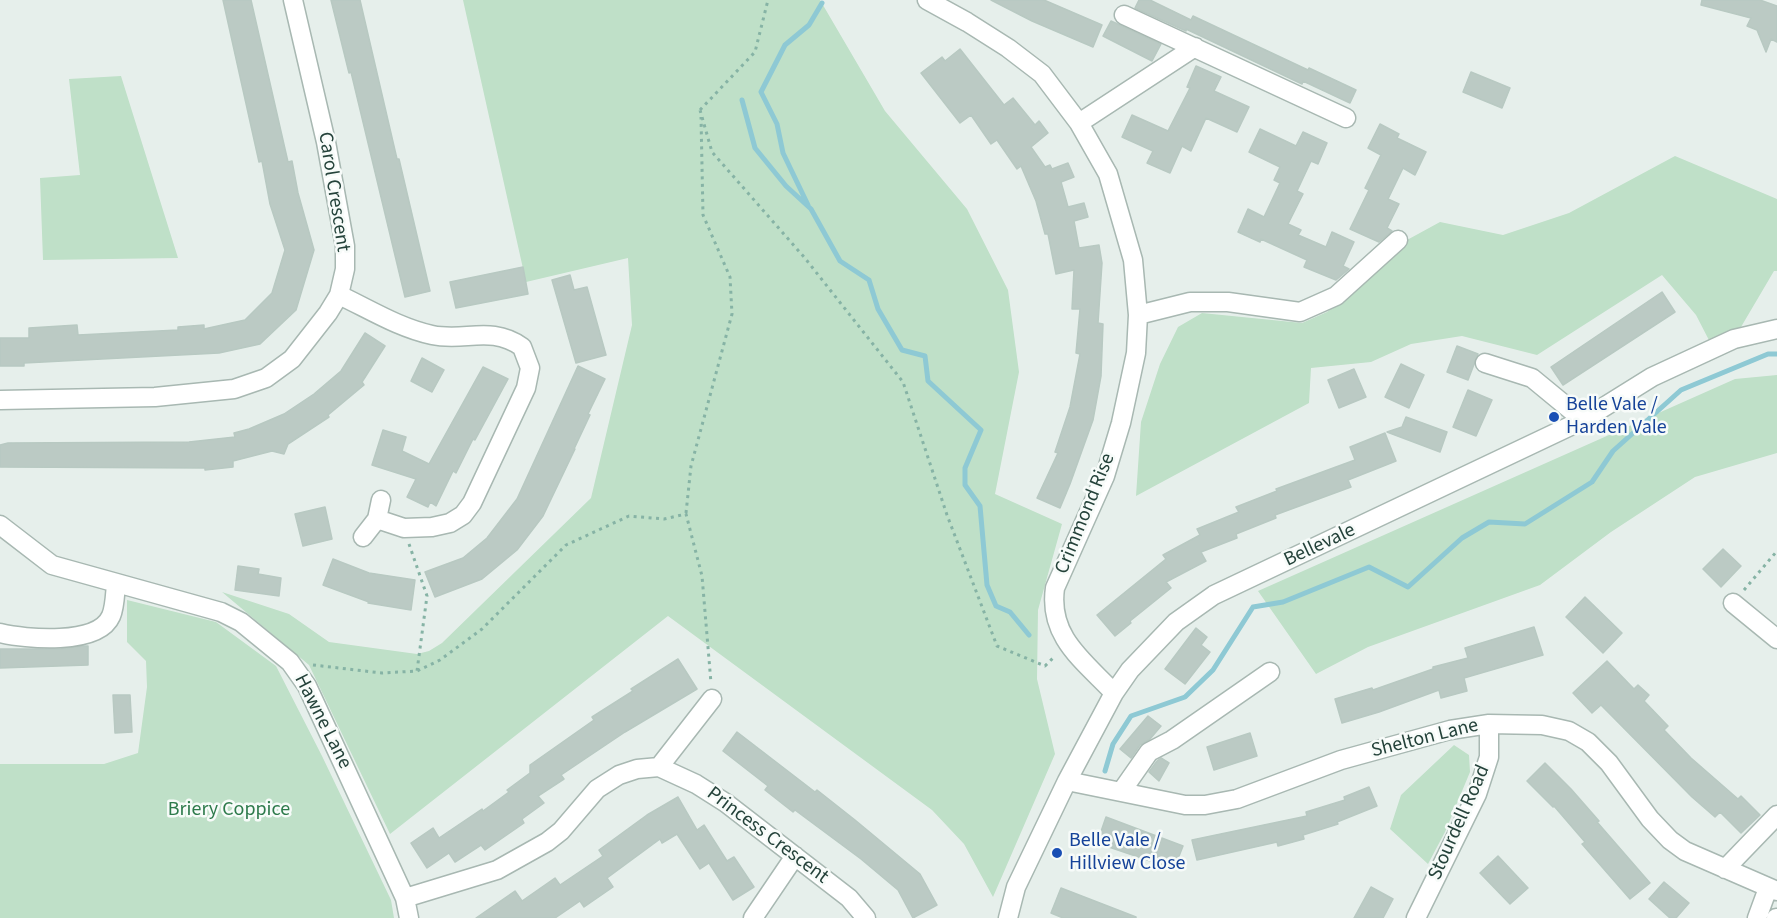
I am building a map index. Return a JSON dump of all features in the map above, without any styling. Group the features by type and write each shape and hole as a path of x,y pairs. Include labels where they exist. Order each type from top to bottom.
{"street":[{"name":"Carol Crescent","path":"0,400 155,397 234,388 266,378 292,359 328,314 339,295 345,269 345,246 326,142 292,0"},
{"name":"Crimmond Rise","path":"927,0 1008,48 1042,74 1079,123 1108,174 1118,202 1133,260 1138,315 1136,353 1121,423 1105,476 1055,588 1053,603 1056,622 1068,644 1114,693"},
{"path":"1124,15 1346,118"},
{"path":"1079,123 1195,47"},
{"path":"1138,315 1190,302 1228,302 1300,312 1336,296 1398,240"},
{"path":"339,295 414,331 437,336 504,337 522,347 530,368 526,388 472,503 463,514 450,524 404,528 377,519"},
{"name":"Bellevale","path":"1008,918 1016,888 1067,781 1114,693 1130,670 1176,622 1214,595 1584,420 1662,372 1734,339 1777,329"},
{"path":"1485,363 1532,378 1584,420"},
{"path":"363,537 377,519 381,500"},
{"name":"Hawne Lane","path":"0,525 52,565 221,612 241,622 290,662 307,686 405,898 409,918"},
{"path":"0,633 14,637 47,639 75,636 98,630 111,617 116,584"},
{"path":"1733,603 1777,639"},
{"path":"1121,792 1149,752 1172,740 1270,672"},
{"path":"405,898 497,870 547,842 561,831 597,789 611,779 637,769 659,767 712,699"},
{"name":"Shelton Lane","path":"1067,781 1185,805 1216,803 1237,799 1341,760 1450,730 1489,723 1542,725 1569,731 1588,742 1609,763 1650,819 1685,852 1773,890"},
{"name":"Stourdell Road","path":"1416,918 1477,794 1489,757 1489,723"},
{"name":"Princess Crescent","path":"659,767 696,784 726,803 849,898 866,918"},
{"path":"1725,869 1777,815"},
{"path":"753,918 795,856"},
{"path":"1757,918 1773,890"}],"path":[{"path":"712,699 702,576 686,514 691,466 732,314 730,277 703,214 700,110 755,52 768,0"},
{"path":"700,110 712,152 804,257 903,382 946,515 998,645 1045,666"},
{"path":"290,662 382,673 417,671 440,660 482,629 566,544 629,516 664,519 686,514"},
{"path":"404,528 428,596 417,671"},
{"path":"1733,603 1777,551"}],"green space":[{"path":"463,0 820,0 885,111 967,209 1008,290 1019,372 995,494 1062,524 1038,610 1037,679 1055,754 993,897 964,844 932,810 668,616 390,834 309,665 222,592 289,614 329,642 417,654 429,651 442,643 591,498 632,325 628,258 526,282"},
{"path":"121,76 178,258 43,260 40,178 80,175 69,79"},
{"path":"1675,156 1777,199 1777,271 1774,271 1741,327 1712,346 1696,315 1662,275 1537,355 1462,336 1411,344 1371,362 1311,368 1309,403 1136,496 1141,422 1160,364 1178,327 1202,313 1302,323 1327,312 1407,240 1440,222 1503,235 1569,213"},
{"path":"1777,375 1777,453 1695,477 1611,532 1540,585 1368,647 1316,674 1258,591 1735,379"},
{"name":"Briery Coppice","path":"127,600 216,622 276,666 391,900 394,918 0,918 0,764 104,764 138,753 147,687 146,661 127,642"},
{"path":"1454,745 1469,755 1470,772 1445,832 1428,864 1390,829 1401,795"}],"building":[{"path":"223,0 251,0 288,162 292,161 298,193 314,250 296,310 260,344 219,353 0,366 0,338 29,338 29,328 77,325 78,335 178,330 178,327 204,325 204,329 245,320 272,293 285,250 270,204 262,161 259,162"},
{"path":"331,0 360,0 430,291 405,297 351,72 349,73"},
{"path":"991,0 1044,0 1102,25 1093,47 1032,21"},
{"path":"1139,0 1150,0 1191,20 1193,16 1356,90 1350,103 1303,81 1302,84 1186,29 1186,31 1135,8"},
{"path":"1702,0 1760,0 1777,6 1777,42 1771,39 1766,52 1757,30 1747,26 1751,18 1701,5"},
{"path":"1111,21 1161,44 1152,61 1103,36"},
{"path":"960,49 1004,105 1013,98 1035,125 1039,121 1048,133 1031,147 1045,167 1050,165 1052,169 1068,163 1074,177 1061,182 1068,207 1084,203 1088,217 1074,221 1079,248 1099,245 1102,263 1098,323 1103,324 1101,376 1093,420 1060,508 1037,498 1058,453 1055,452 1070,407 1080,354 1076,353 1080,309 1072,309 1074,270 1056,274 1048,234 1045,234 1036,201 1021,166 1017,169 997,140 991,144 971,115 960,123 921,73 942,57 945,61"},
{"path":"1196,66 1221,77 1214,91 1249,107 1237,132 1206,118 1191,151 1182,146 1170,173 1147,163 1153,151 1122,137 1132,115 1168,131 1190,88 1187,87"},
{"path":"1471,72 1510,88 1502,108 1463,92"},
{"path":"1380,124 1399,134 1397,138 1426,152 1415,175 1403,168 1388,199 1399,204 1387,228 1392,231 1379,242 1350,229 1369,190 1365,188 1381,155 1368,148"},
{"path":"1260,129 1296,146 1303,132 1327,143 1318,164 1311,161 1297,191 1303,194 1288,224 1301,230 1298,235 1326,247 1332,232 1354,242 1343,266 1349,269 1336,280 1304,267 1307,260 1261,239 1260,242 1238,232 1248,209 1264,217 1280,183 1274,180 1280,167 1249,152"},
{"path":"523,267 528,294 456,308 450,282"},
{"path":"570,275 574,290 587,287 606,355 576,363 552,280"},
{"path":"1662,292 1675,312 1563,385 1551,367"},
{"path":"365,333 385,346 362,382 364,385 328,415 329,417 288,444 284,454 272,451 233,461 233,467 205,470 205,468 0,467 0,445 8,443 189,442 235,437 234,433 284,414 314,394 341,371"},
{"path":"1457,346 1478,354 1468,380 1447,372"},
{"path":"422,358 444,370 432,392 411,381"},
{"path":"1401,364 1424,375 1409,408 1385,397"},
{"path":"578,366 605,379 543,516 517,550 482,579 435,597 425,572 463,558 487,538 517,499"},
{"path":"483,367 508,379 456,473 453,471 436,506 430,502 428,507 407,497 416,479 372,465 383,430 406,437 402,451 429,464"},
{"path":"1354,369 1366,397 1339,408 1328,380"},
{"path":"1468,390 1492,400 1476,436 1453,427"},
{"path":"1406,417 1447,432 1440,452 1387,432 1402,427"},
{"path":"1385,433 1396,461 1348,480 1351,487 1275,515 1276,518 1236,534 1237,538 1201,552 1206,561 1166,582 1171,588 1115,636 1097,615 1166,559 1163,555 1200,535 1197,529 1239,512 1236,507 1277,491 1276,489 1355,460 1350,447"},
{"path":"325,507 332,539 303,546 295,514"},
{"path":"1723,549 1741,566 1721,587 1703,569"},
{"path":"333,559 369,573 415,580 411,610 368,603 323,585"},
{"path":"238,566 259,569 258,574 281,578 279,596 235,590"},
{"path":"1585,597 1622,633 1603,653 1566,617"},
{"path":"1534,627 1543,655 1464,678 1467,691 1441,698 1439,690 1342,723 1335,699 1372,688 1373,690 1433,669 1433,667 1468,658 1465,648"},
{"path":"1196,628 1207,637 1201,645 1210,652 1185,684 1165,669"},
{"path":"88,646 88,665 0,668 0,649 60,649"},
{"path":"678,659 697,689 625,732 561,775 564,779 538,796 544,803 522,819 524,823 485,850 481,845 455,862 449,853 427,868 411,843 433,828 439,838 482,809 483,811 530,773 530,765 594,720 592,717 633,691 631,689"},
{"path":"1607,661 1634,689 1638,685 1649,695 1644,701 1668,726 1664,730 1691,758 1738,799 1741,796 1760,815 1741,833 1720,812 1715,817 1692,797 1601,705 1592,713 1573,693"},
{"path":"113,695 130,695 132,732 115,733"},
{"path":"1148,716 1161,726 1150,739 1140,745 1131,758 1120,749"},
{"path":"737,732 815,792 817,790 920,874 937,905 913,918 898,890 861,859 765,790 768,786 723,751"},
{"path":"1250,733 1257,756 1214,770 1207,747"},
{"path":"1161,758 1169,763 1159,781 1149,772"},
{"path":"1545,763 1599,821 1597,822 1650,883 1630,899 1582,844 1585,842 1554,806 1527,781"},
{"path":"1369,787 1377,806 1337,822 1338,824 1303,835 1304,839 1278,846 1277,842 1197,860 1192,840 1307,816 1306,812 1345,800 1344,797"},
{"path":"678,797 697,830 704,825 727,861 734,857 754,887 733,900 709,863 700,869 677,834 662,843 660,839 607,878 613,887 584,907 580,901 555,918 476,918 515,891 522,901 555,878 560,885 603,856 599,850 647,815"},
{"path":"1106,817 1183,846 1174,869 1097,843"},
{"path":"1498,856 1528,888 1510,904 1480,873"},
{"path":"1664,882 1689,903 1676,918 1670,918 1649,899"},
{"path":"1371,887 1393,899 1383,918 1354,918"},
{"path":"1061,888 1136,918 1063,918 1051,913"}],"waterway":[{"path":"808,205 783,153 777,124 761,92 785,45 809,25 822,3"},
{"path":"742,100 755,148 786,186 811,209 840,261 869,280 878,309 902,350 925,356 928,381 981,430 965,468 965,485 980,506 987,585 996,606 1010,612 1029,635"},
{"path":"1105,771 1113,744 1131,716 1185,697 1213,670 1253,607 1283,602 1369,567 1408,587 1462,538 1489,522 1525,524 1592,482 1613,451 1681,390 1768,354 1777,354"}],"place":[{"name":"Belle Vale / Harden Vale","path":"1554,417"},
{"name":"Belle Vale / Hillview Close","path":"1057,853"}]}
